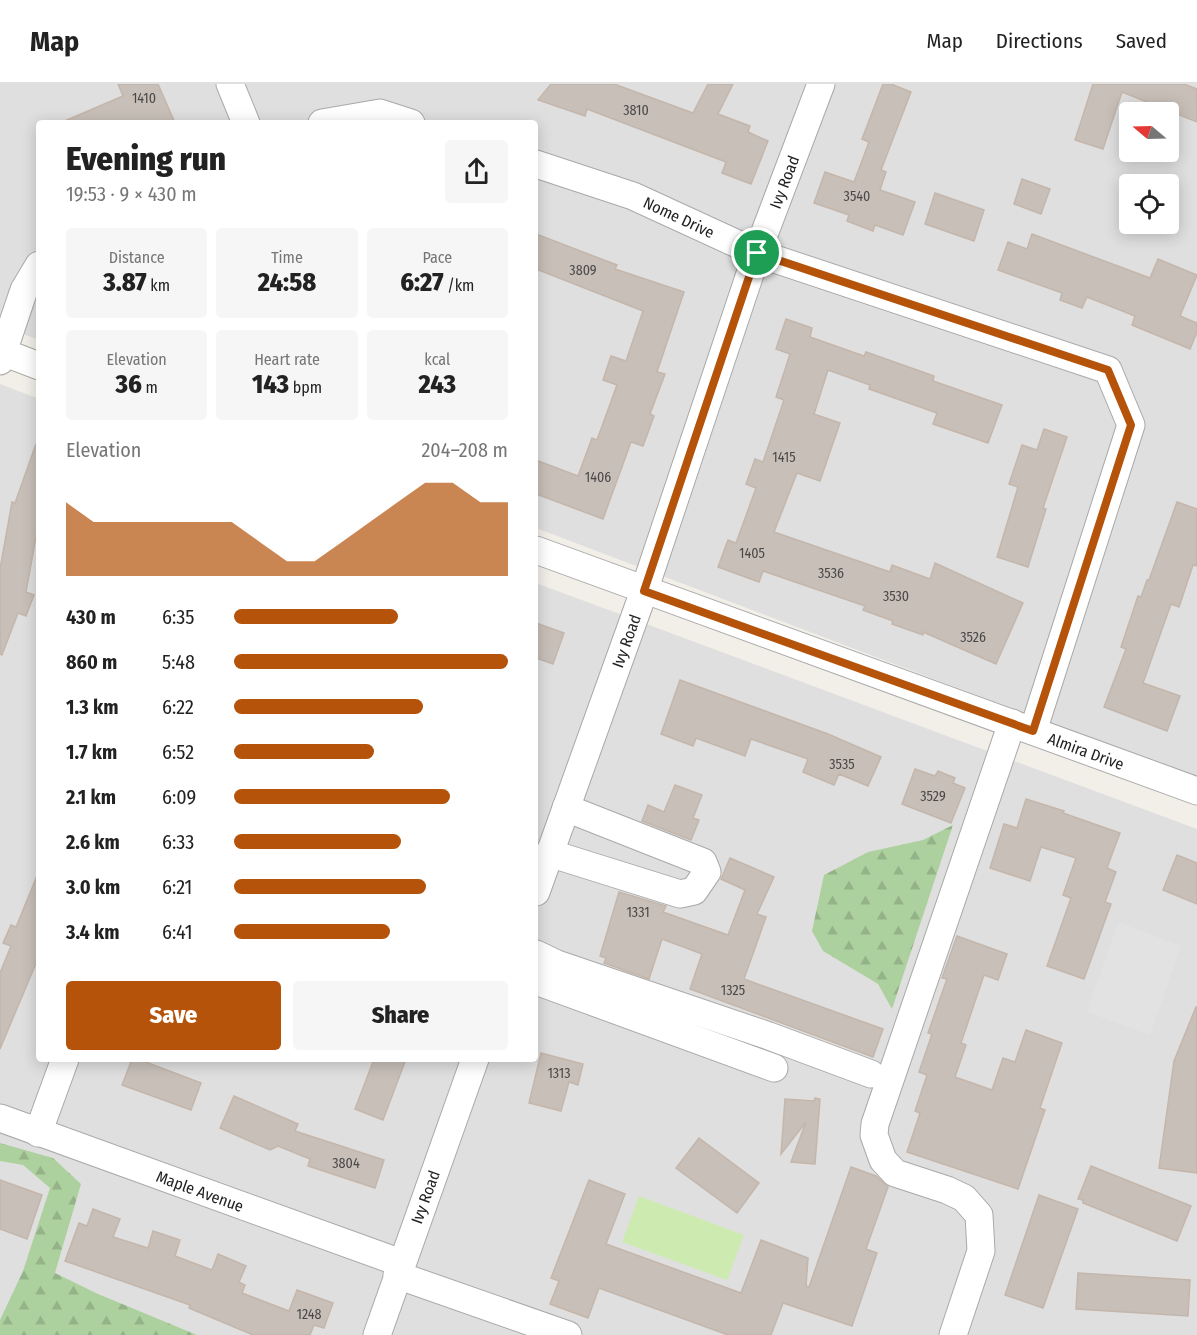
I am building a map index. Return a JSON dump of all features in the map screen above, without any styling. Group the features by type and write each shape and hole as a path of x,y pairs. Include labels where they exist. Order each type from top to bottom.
{"street":[{"path":"230,84 245,120"},
{"name":"Ivy Road","path":"538,886 644,591 757,253 821,84"},
{"path":"339,120 380,113 402,120"},
{"name":"Nome Drive","path":"538,165 633,196 757,253 1108,370 1131,425 1023,727 875,1124 874,1135 883,1160 895,1173 964,1198 979,1215 981,1251 953,1335"},
{"path":"36,270 24,290 1,355 36,365"},
{"name":"Almira Drive","path":"538,551 1197,792"},
{"path":"549,853 680,894 694,891 707,872 703,862 566,808"},
{"path":"538,955 557,964 685,1006 871,1074"},
{"path":"538,982 774,1068"},
{"path":"38,1133 64,1062"},
{"name":"Ivy Road","path":"377,1335 474,1062"},
{"name":"Maple Avenue","path":"0,1118 568,1335"}],"shaded area":[{"path":"0,84 1197,84 1197,779 538,529 538,120 36,120 36,339 0,325"},
{"path":"0,384 36,398 36,1062 538,1062 538,584 1197,829 1197,1335 0,1335"},
{"path":"1118,922 1181,946 1150,1035 1087,1012"}],"green space":[{"path":"953,825 892,1009 878,984 823,951 812,931 824,875 868,852 923,840"},
{"path":"0,1143 53,1158 81,1184 55,1273 98,1294 197,1335 0,1335 0,1320 23,1271 50,1188 23,1165 0,1161"},
{"path":"639,1196 744,1235 727,1280 622,1242"}],"building":[{"path":"118,84 158,84 174,120 67,120 123,96"},
{"path":"551,84 614,84 693,113 708,84 733,84 718,114 750,126 748,132 768,141 751,184 722,173 726,162 587,109 585,116 538,100"},
{"path":"883,84 891,84 911,92 881,170 886,172 880,190 915,202 903,235 875,225 873,231 847,221 849,215 814,203 825,172 854,182 869,142 862,139"},
{"path":"1093,84 1184,84 1197,89 1197,122 1179,115 1179,102 1147,102 1122,92 1103,149 1075,140"},
{"path":"1022,179 1050,189 1041,214 1014,204"},
{"path":"935,193 984,210 974,241 925,224"},
{"path":"1032,234 1150,278 1158,259 1197,275 1180,316 1197,323 1197,332 1190,349 1132,325 1135,316 1087,297 1082,308 1060,300 1062,293 998,270 1008,242 1027,249"},
{"path":"538,235 617,265 615,269 684,292 657,372 665,374 650,414 654,416 643,446 631,442 603,519 538,495 538,461 578,476 592,438 597,440 617,385 603,380 611,356 626,361 643,311 538,270"},
{"path":"786,319 812,328 810,337 864,356 866,352 934,376 933,381 1002,405 988,443 933,424 937,413 869,389 870,385 828,370 814,414 840,423 820,481 797,473 774,532 890,572 892,565 930,579 935,563 1023,603 996,664 923,632 923,635 892,624 893,621 863,610 865,606 763,571 759,582 718,567 728,540 736,543 756,488 746,484 755,459 763,462 784,400 776,397 790,354 776,349"},
{"path":"1044,429 1067,437 1043,508 1046,509 1028,567 997,557 1018,487 1009,484 1022,445 1037,450"},
{"path":"36,444 36,537 26,592 34,595 26,616 18,613 2,655 0,654 0,569 12,502 15,503"},
{"path":"1177,502 1197,509 1197,566 1193,565 1179,607 1171,604 1143,683 1180,696 1167,731 1104,707 1126,649 1121,647 1138,596 1141,597 1147,580 1149,580"},
{"path":"538,624 564,633 553,664 538,659"},
{"path":"680,680 828,734 881,757 868,786 839,774 834,785 803,772 808,759 751,739 745,756 696,738 693,746 661,734"},
{"path":"915,769 935,776 938,771 955,778 953,783 965,788 951,823 902,804"},
{"path":"675,785 702,795 693,818 699,820 691,840 642,821 648,805 664,812"},
{"path":"1026,799 1120,833 1107,868 1116,872 1105,902 1111,904 1084,979 1047,966 1071,898 1063,895 1076,858 1041,847 1030,881 990,868 1004,824 1017,828"},
{"path":"1177,855 1197,863 1197,904 1163,890"},
{"path":"730,858 774,877 757,914 766,917 744,979 883,1029 873,1057 690,989 702,954 662,939 649,979 604,963 606,958 600,956 619,892 666,906 663,912 728,935 745,890 721,879"},
{"path":"36,878 36,963 0,1049 0,973 11,946 3,943 11,925 16,927"},
{"path":"957,936 1007,954 998,980 984,975 961,1043 966,1045 955,1077 992,1090 1003,1058 1015,1062 1026,1030 1062,1043 1040,1108 1045,1110 1018,1189 907,1152 920,1113 915,1111 927,1075 919,1072 932,1034 928,1033 947,979 942,978"},
{"path":"1196,1007 1197,1173 1159,1168 1174,1061"},
{"path":"541,1053 583,1064 578,1085 569,1082 561,1111 529,1103"},
{"path":"131,1062 146,1062 201,1083 191,1110 122,1085"},
{"path":"373,1062 405,1062 383,1120 355,1109"},
{"path":"234,1096 298,1124 295,1131 384,1160 375,1188 308,1166 310,1159 278,1146 270,1150 220,1128"},
{"path":"815,1098 820,1099 815,1164 791,1162 806,1122 781,1154 785,1099 814,1101"},
{"path":"699,1138 759,1183 737,1213 676,1168"},
{"path":"1091,1166 1191,1206 1177,1241 1078,1199"},
{"path":"851,1167 876,1176 888,1187 866,1249 877,1253 852,1326 783,1303 771,1335 728,1335 599,1288 588,1318 550,1304 559,1281 551,1278 589,1180 625,1194 606,1244 741,1293 761,1240 808,1258 806,1286 809,1287"},
{"path":"0,1180 42,1195 27,1239 0,1229"},
{"path":"1039,1195 1078,1209 1043,1308 1005,1295"},
{"path":"93,1209 120,1219 113,1237 148,1248 153,1231 180,1240 175,1256 212,1270 218,1254 246,1266 239,1282 245,1285 242,1293 289,1311 297,1290 333,1303 324,1328 314,1325 310,1335 253,1335 189,1308 190,1305 65,1261 79,1223 87,1226"},
{"path":"1078,1273 1190,1280 1188,1316 1076,1309"}],"route":[{"path":"757,253 1108,370 1131,425 1033,731 644,591 757,253"}]}
